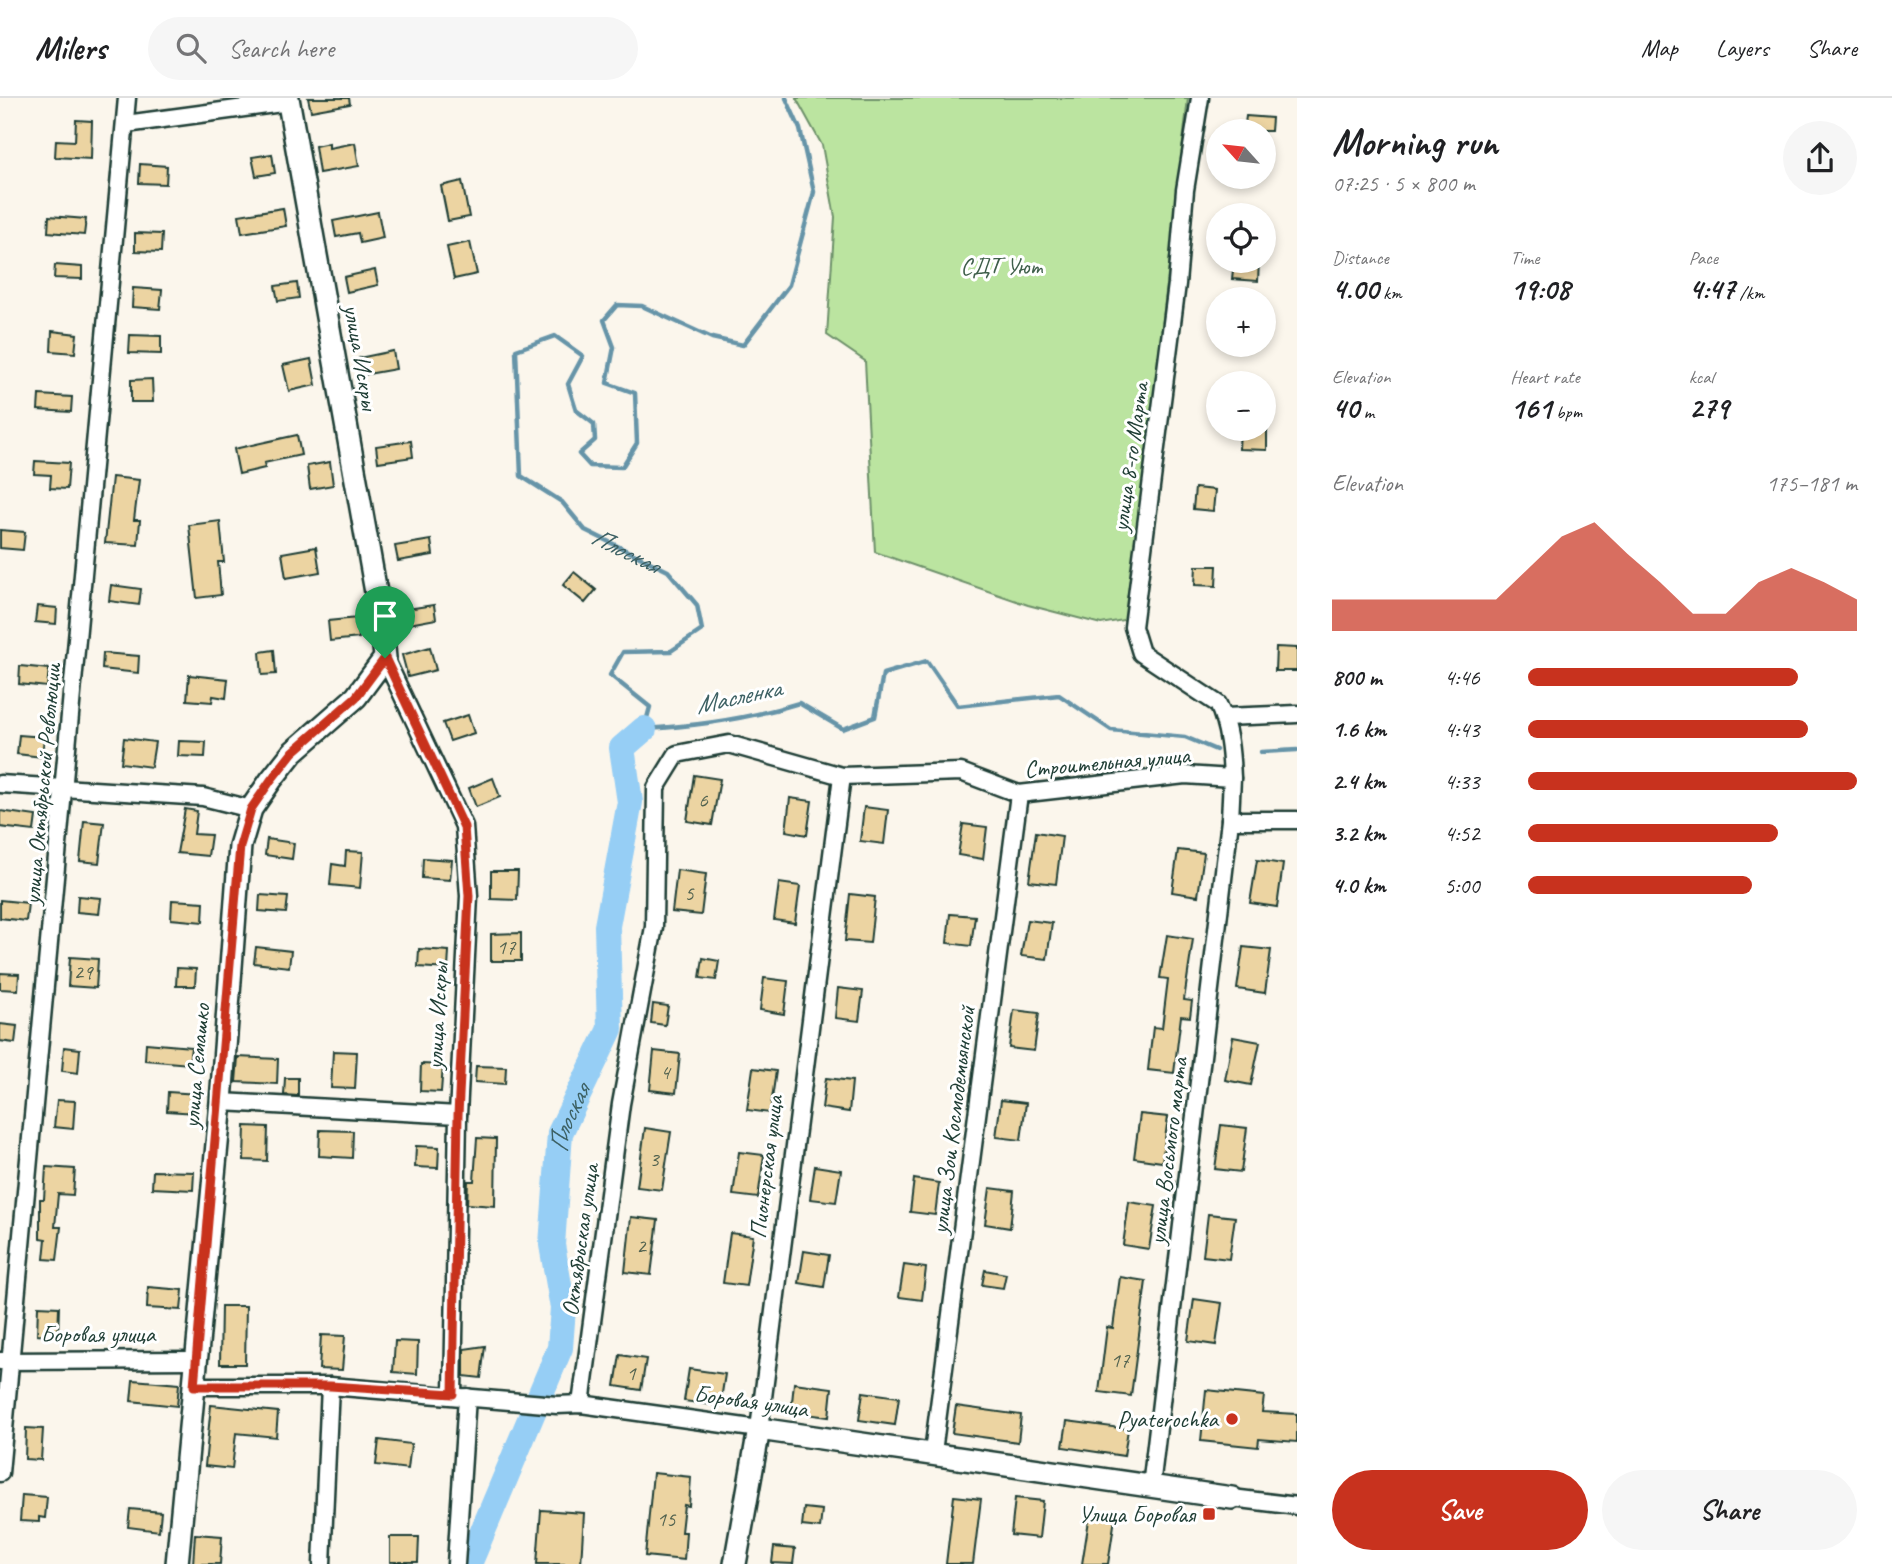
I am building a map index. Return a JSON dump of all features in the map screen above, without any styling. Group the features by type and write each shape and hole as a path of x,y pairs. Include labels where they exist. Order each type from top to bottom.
{"main road":[{"name":"улица Искры","path":"288,100 382,626 385,658"},
{"name":"улица Семашко","path":"177,1564 220,1102 240,846 251,809 293,752 356,697 385,658"},
{"name":"Боровая улица","path":"759,1429 933,1452 1232,1498"},
{"name":"Пионерская улица","path":"736,1564 759,1429"}],"street":[{"name":"улица Октябрьской Революции","path":"0,1474 4,1361 65,789 127,98"},
{"name":"улица 8-го Марта","path":"1200,98 1185,190 1133,627 1141,653 1218,705 1224,717"},
{"path":"126,124 288,100"},
{"name":"улица Искры","path":"385,658 464,827 469,896 458,1115 460,1396 456,1564"},
{"path":"1297,714 1224,717 1231,753 1230,820 1297,820"},
{"name":"Строительная улица","path":"677,754 729,744 842,776 961,772 1019,794 1185,775 1232,778"},
{"name":"Октябрьская улица","path":"581,1404 621,1104 654,927 656,788 677,754"},
{"name":"Пионерская улица","path":"759,1429 842,776"},
{"path":"0,784 203,797 251,809"},
{"name":"улица Зои Космодемьянской","path":"933,1452 1019,794"},
{"name":"улица Восьмого марта","path":"1151,1487 1230,820"},
{"path":"220,1102 458,1115"},
{"name":"Боровая улица","path":"4,1361 196,1360"},
{"name":"Боровая улица","path":"194,1386 330,1386 557,1405 581,1404 759,1429"},
{"path":"322,1564 330,1386"},
{"name":"Боровая улица","path":"1232,1498 1297,1506"}],"green space":[{"name":"СДТ Уют","path":"796,98 1188,98 1129,619 1101,624 1028,605 875,552 865,361 827,335 835,217 822,145"}],"building":[{"path":"308,98 349,98 350,104 311,111"},
{"path":"1246,116 1272,118 1272,119 1246,119"},
{"path":"76,120 92,121 91,159 55,157 56,140 75,141"},
{"path":"329,143 329,148 355,143 359,166 319,173 315,146"},
{"path":"272,154 275,173 256,176 252,157"},
{"path":"140,164 167,166 166,184 139,183"},
{"path":"462,181 469,217 448,221 441,186"},
{"path":"283,208 286,226 242,233 239,215"},
{"path":"378,212 383,238 360,243 358,233 336,237 333,221"},
{"path":"49,216 86,219 84,235 48,232"},
{"path":"135,233 162,234 161,252 135,251"},
{"path":"470,242 477,274 454,279 447,247"},
{"path":"55,265 82,267 82,279 54,278"},
{"path":"375,270 378,285 347,292 344,277"},
{"path":"1233,273 1258,273 1258,281 1232,279"},
{"path":"297,283 299,298 278,301 275,286"},
{"path":"133,288 162,290 160,309 132,307"},
{"path":"52,331 77,334 75,353 51,351"},
{"path":"130,335 161,336 161,354 129,353"},
{"path":"393,351 396,369 362,375 359,358"},
{"path":"311,359 316,385 289,391 283,365"},
{"path":"152,379 153,402 131,402 131,380"},
{"path":"39,395 72,397 71,412 38,410"},
{"path":"297,435 301,455 264,463 265,468 239,474 234,449"},
{"path":"411,441 413,457 378,462 376,446"},
{"path":"1239,441 1267,441 1267,450 1239,449"},
{"path":"35,461 69,463 67,489 50,488 51,475 34,474"},
{"path":"330,462 333,485 310,489 307,466"},
{"path":"112,477 139,480 134,520 140,520 138,545 105,543"},
{"path":"1195,488 1215,490 1213,511 1193,509"},
{"path":"220,521 224,562 218,562 221,595 197,598 189,525"},
{"path":"0,530 25,532 23,550 0,548"},
{"path":"431,540 433,555 398,561 395,546"},
{"path":"316,547 320,572 286,578 282,553"},
{"path":"1196,566 1217,566 1216,586 1195,585"},
{"path":"574,572 596,590 585,603 563,585"},
{"path":"111,585 141,589 139,605 109,601"},
{"path":"434,605 436,619 409,624 407,609"},
{"path":"37,606 57,608 56,624 35,622"},
{"path":"357,618 359,638 330,641 328,621"},
{"path":"430,647 436,670 408,677 402,655"},
{"path":"1276,647 1297,648 1297,671 1275,671"},
{"path":"274,650 276,674 262,675 260,652"},
{"path":"103,653 139,656 138,673 102,669"},
{"path":"20,666 49,669 47,687 19,684"},
{"path":"189,675 228,679 226,698 213,696 212,702 187,700"},
{"path":"468,715 474,733 450,741 443,723"},
{"path":"19,735 44,737 42,757 17,754"},
{"path":"124,738 155,742 151,767 121,763"},
{"path":"179,741 206,742 205,757 178,756"},
{"path":"694,775 720,779 712,825 687,821"},
{"path":"493,778 500,797 476,807 469,788"},
{"path":"790,798 812,801 807,835 786,831"},
{"path":"864,807 888,810 884,844 860,841"},
{"path":"185,809 197,811 194,834 211,835 208,856 177,853"},
{"path":"0,811 36,816 34,831 0,827"},
{"path":"84,821 104,823 99,863 80,861"},
{"path":"963,824 987,827 983,859 958,855"},
{"path":"1036,832 1062,836 1056,884 1029,881"},
{"path":"267,839 294,843 292,859 265,855"},
{"path":"1178,850 1204,853 1198,896 1172,892"},
{"path":"346,851 363,852 360,888 330,885 332,864 345,866"},
{"path":"423,858 452,860 450,880 422,878"},
{"path":"1257,860 1283,864 1277,907 1250,903"},
{"path":"677,870 706,874 701,915 672,912"},
{"path":"491,871 518,871 517,900 491,899"},
{"path":"779,883 800,886 795,923 774,920"},
{"path":"850,894 875,897 870,943 845,941"},
{"path":"260,895 288,897 286,913 259,911"},
{"path":"78,896 101,898 99,914 77,912"},
{"path":"0,900 28,903 26,921 0,918"},
{"path":"172,900 204,902 203,922 171,919"},
{"path":"950,914 975,916 971,946 947,943"},
{"path":"1027,920 1052,923 1047,959 1021,956"},
{"path":"521,933 521,961 491,961 491,934"},
{"path":"1167,935 1193,939 1184,1000 1192,1001 1190,1017 1181,1016 1174,1073 1148,1070 1153,1027 1162,1028 1168,979 1160,978"},
{"path":"256,947 291,951 289,967 254,963"},
{"path":"1243,947 1271,950 1265,993 1237,989"},
{"path":"419,949 449,951 448,969 418,967"},
{"path":"70,957 98,959 96,988 68,986"},
{"path":"703,958 719,961 716,980 700,978"},
{"path":"177,968 196,969 195,986 176,986"},
{"path":"0,973 19,974 18,990 0,989"},
{"path":"764,978 788,981 784,1014 760,1010"},
{"path":"838,988 863,991 859,1021 835,1018"},
{"path":"653,1004 668,1006 665,1025 651,1023"},
{"path":"1014,1010 1039,1013 1034,1051 1009,1048"},
{"path":"0,1024 17,1026 15,1043 0,1041"},
{"path":"1233,1037 1260,1042 1251,1085 1225,1080"},
{"path":"146,1043 191,1047 189,1064 145,1060"},
{"path":"64,1047 80,1049 78,1073 62,1071"},
{"path":"333,1051 357,1052 355,1089 331,1088"},
{"path":"654,1051 680,1054 676,1093 650,1090"},
{"path":"238,1057 278,1059 277,1084 236,1082"},
{"path":"421,1064 443,1065 441,1092 420,1091"},
{"path":"476,1066 506,1067 505,1084 475,1082"},
{"path":"753,1068 776,1071 770,1113 747,1110"},
{"path":"285,1078 298,1078 298,1096 284,1095"},
{"path":"826,1078 852,1081 849,1112 822,1108"},
{"path":"168,1092 198,1094 196,1113 167,1111"},
{"path":"57,1100 75,1101 73,1129 54,1127"},
{"path":"1001,1100 1026,1103 1021,1140 996,1137"},
{"path":"1140,1114 1168,1117 1162,1162 1134,1158"},
{"path":"1221,1125 1247,1128 1241,1172 1215,1169"},
{"path":"245,1126 268,1127 267,1161 244,1160"},
{"path":"645,1128 671,1132 662,1190 637,1187"},
{"path":"320,1130 353,1131 352,1158 319,1156"},
{"path":"477,1138 496,1139 495,1206 467,1204 468,1181 474,1181"},
{"path":"416,1146 439,1147 438,1168 415,1167"},
{"path":"739,1152 764,1155 758,1198 733,1195"},
{"path":"815,1166 841,1170 836,1202 810,1199"},
{"path":"46,1167 75,1169 73,1195 58,1194 55,1227 61,1227 57,1260 44,1259 46,1239 40,1238 40,1199 44,1199"},
{"path":"153,1171 194,1172 193,1190 152,1188"},
{"path":"914,1179 939,1183 935,1215 910,1212"},
{"path":"990,1188 1014,1191 1010,1228 985,1224"},
{"path":"1129,1202 1156,1206 1149,1249 1123,1245"},
{"path":"1208,1214 1235,1217 1229,1259 1203,1256"},
{"path":"631,1217 658,1220 651,1275 625,1272"},
{"path":"730,1233 753,1236 746,1286 723,1283"},
{"path":"804,1251 829,1255 824,1287 799,1283"},
{"path":"904,1265 926,1268 922,1300 899,1297"},
{"path":"985,1270 1006,1274 1003,1288 982,1285"},
{"path":"1120,1277 1146,1281 1131,1396 1099,1392 1107,1327 1113,1328"},
{"path":"148,1287 183,1290 181,1310 147,1308"},
{"path":"1194,1299 1222,1303 1216,1345 1188,1341"},
{"path":"38,1306 59,1307 58,1337 37,1335"},
{"path":"221,1306 246,1306 245,1364 220,1364"},
{"path":"321,1335 345,1336 342,1370 319,1369"},
{"path":"395,1341 418,1342 417,1374 393,1372"},
{"path":"485,1346 481,1378 464,1376 464,1349"},
{"path":"620,1355 646,1359 641,1390 615,1386"},
{"path":"689,1369 725,1374 720,1406 684,1401"},
{"path":"133,1380 179,1384 177,1406 131,1401"},
{"path":"794,1383 832,1388 829,1417 791,1412"},
{"name":"Pyaterochka","path":"1206,1390 1264,1396 1262,1412 1297,1414 1297,1442 1259,1439 1258,1447 1201,1441"},
{"path":"863,1392 899,1397 895,1425 859,1420"},
{"path":"211,1405 278,1412 276,1437 236,1433 232,1469 205,1466"},
{"path":"956,1406 1021,1415 1018,1442 952,1433"},
{"path":"1067,1421 1128,1429 1124,1456 1063,1447"},
{"path":"26,1428 43,1429 41,1460 25,1459"},
{"path":"379,1440 411,1444 408,1469 376,1465"},
{"path":"653,1473 691,1477 689,1506 684,1505 681,1532 686,1532 684,1560 645,1556"},
{"path":"22,1495 47,1497 45,1518 39,1517 39,1522 20,1521"},
{"path":"954,1496 981,1499 973,1564 946,1564"},
{"path":"1015,1498 1043,1501 1039,1538 1011,1535"},
{"path":"804,1508 822,1510 820,1528 802,1526"},
{"path":"130,1509 161,1512 159,1531 128,1527"},
{"path":"541,1510 584,1513 581,1564 537,1564"},
{"path":"1090,1514 1115,1518 1108,1564 1082,1564"},
{"path":"195,1534 222,1536 220,1564 193,1564"},
{"path":"390,1537 419,1537 418,1562 390,1562"},
{"path":"774,1547 795,1549 793,1564 772,1563"}],"waterway":[{"name":"Плоская","path":"786,98 800,129 814,192 789,285 743,345 712,338 642,306 617,305 604,320 614,347 607,383 635,393 637,443 622,467 590,466 579,454 595,440 594,424 576,410 568,384 583,356 555,336 516,350 521,476 562,502 585,530 668,571 697,605 702,630 671,651 623,652 610,675 650,707 644,729 723,721 799,703 843,729 875,717 883,674 927,661 958,706 1059,695 1111,730 1185,737 1216,750"},
{"name":"Плоская","path":"469,1564 560,1348 563,1308 552,1245 560,1133 610,1029 607,926 630,802 622,748 644,729"},
{"name":"Масленка","path":"1261,752 1297,750"}],"place":[{"name":"Pyaterochka","path":"1232,1419"},
{"name":"Улица Боровая","path":"1209,1514"}],"route":[{"path":"385,658 464,827 469,896 458,1115 453,1394 330,1386 194,1386 240,846 251,809 271,780 293,752 356,697 385,658"}]}
